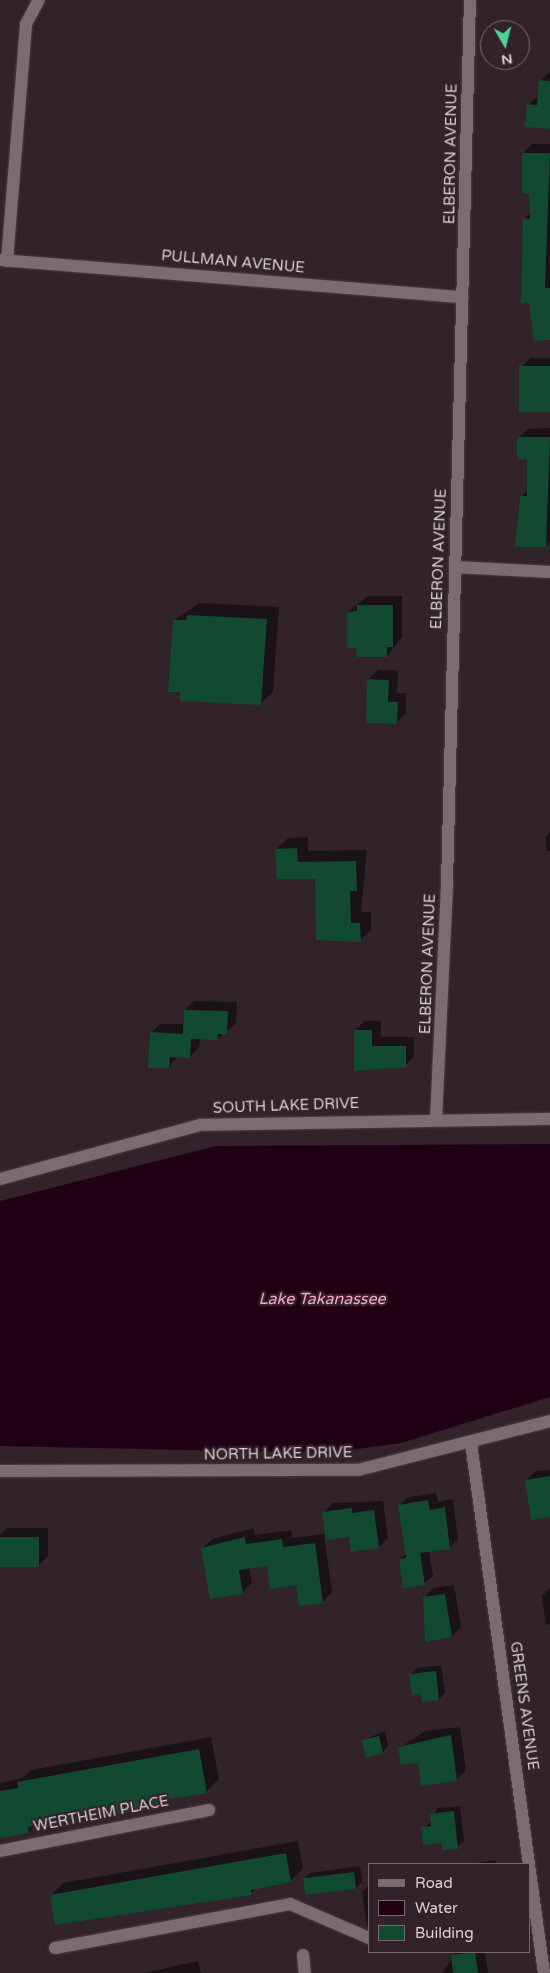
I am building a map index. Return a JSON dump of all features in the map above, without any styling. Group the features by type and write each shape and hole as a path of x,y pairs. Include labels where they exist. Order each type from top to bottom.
{"street":[{"path":"3,260 26,24 39,0"},
{"name":"ELBERON AVENUE","path":"436,1119 455,567 470,0"},
{"name":"PULLMAN AVENUE","path":"3,260 463,297"},
{"path":"455,567 550,572"},
{"name":"SOUTH LAKE DRIVE","path":"0,1178 200,1125 436,1119 550,1119"},
{"name":"NORTH LAKE DRIVE","path":"0,1471 358,1470 471,1443 550,1421"},
{"name":"GREENS AVENUE","path":"471,1443 525,1863"},
{"name":"WERTHEIM PLACE","path":"0,1851 209,1810"},
{"name":"GREENS AVENUE","path":"530,1903 544,1973"},
{"path":"55,1948 290,1904 368,1938"},
{"path":"303,1955 305,1973"}],"water":[{"name":"Lake Takanassee","path":"550,1144 550,1397 401,1443 329,1453 0,1446 0,1201 216,1146"}],"building":[{"path":"539,80 550,81 550,129 525,127 527,104 537,105"},
{"path":"522,153 550,153 545,288 550,288 550,340 534,341 529,303 521,304 523,218 530,219 529,194 522,193"},
{"path":"519,366 550,366 550,412 519,412"},
{"path":"517,437 550,437 546,547 515,547 520,496 527,496 527,459 517,459"},
{"path":"357,605 393,605 393,647 387,647 387,657 356,657 357,648 347,648 347,612 357,611"},
{"path":"187,615 267,619 261,705 180,701 180,692 168,692 173,620 186,620"},
{"path":"367,679 389,680 388,702 398,702 397,724 366,723"},
{"path":"297,848 298,862 356,861 357,891 350,891 351,923 360,923 361,942 316,940 315,879 277,879 275,849"},
{"path":"184,1010 228,1011 227,1035 218,1034 218,1040 191,1039 190,1058 170,1057 169,1068 148,1068 150,1032 183,1034"},
{"path":"354,1030 372,1030 372,1046 406,1046 406,1067 354,1071"},
{"path":"550,1476 550,1517 531,1520 525,1480"},
{"path":"428,1500 430,1510 445,1507 450,1549 420,1553 425,1585 403,1588 399,1559 406,1558 398,1505"},
{"path":"352,1508 352,1513 374,1510 379,1548 351,1552 349,1537 326,1540 322,1512"},
{"path":"0,1537 39,1537 39,1567 0,1567"},
{"path":"245,1537 246,1544 282,1539 283,1547 315,1543 323,1603 299,1606 296,1585 270,1589 267,1566 239,1570 243,1594 210,1599 201,1548"},
{"path":"445,1594 452,1637 425,1642 423,1597"},
{"path":"436,1671 439,1700 422,1702 421,1694 412,1695 409,1674"},
{"path":"451,1735 457,1781 421,1786 418,1763 401,1765 398,1747"},
{"path":"379,1736 383,1754 366,1758 361,1740"},
{"path":"199,1749 207,1793 158,1801 159,1808 28,1827 29,1833 0,1838 0,1791 18,1788 17,1782"},
{"path":"454,1811 458,1849 442,1850 442,1843 423,1845 421,1827 431,1826 430,1814"},
{"path":"286,1853 291,1882 251,1890 252,1895 55,1925 50,1895"},
{"path":"354,1872 356,1889 305,1895 303,1878"},
{"path":"475,1953 478,1973 453,1973 451,1955"}]}
